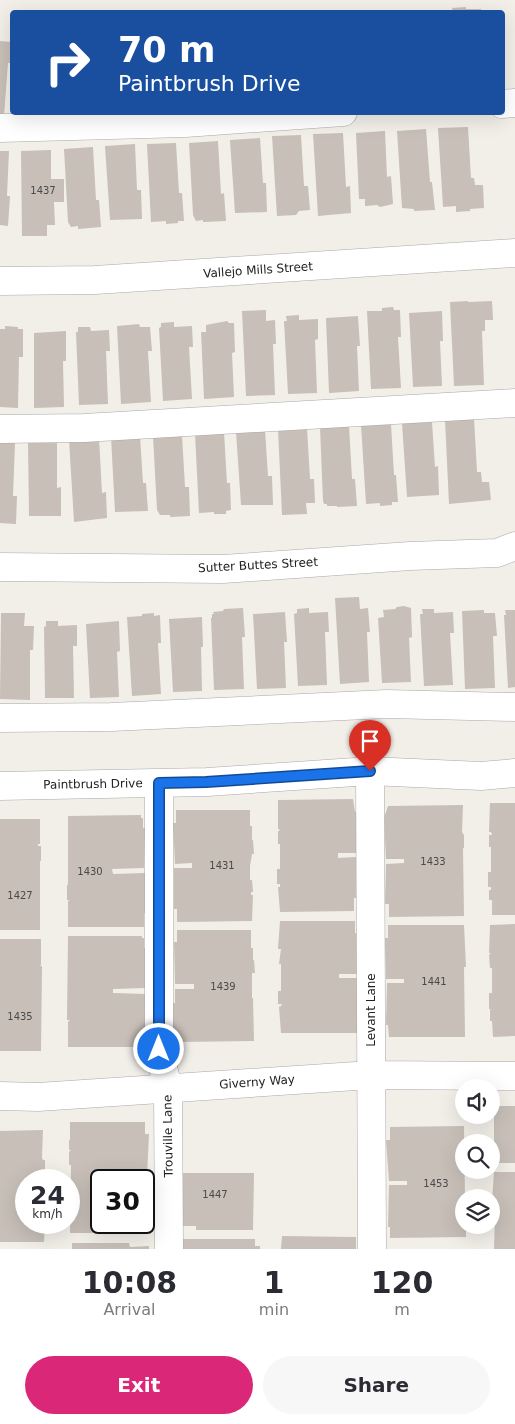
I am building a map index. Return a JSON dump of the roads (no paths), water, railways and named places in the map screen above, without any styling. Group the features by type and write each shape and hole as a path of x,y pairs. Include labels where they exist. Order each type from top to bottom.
{"street":[{"path":"0,128 185,123 300,115"},
{"name":"Vallejo Mills Street","path":"0,280 95,280 515,253"},
{"path":"0,429 84,428 515,403"},
{"name":"Sutter Buttes Street","path":"0,567 224,569 410,556 497,553 515,546"},
{"path":"0,718 111,717 387,704 515,707"},
{"name":"Paintbrush Drive","path":"0,786 206,782 370,771 481,776 515,773"},
{"name":"Levant Lane","path":"370,771 372,1249"},
{"name":"Trouville Lane","path":"159,783 159,1049 168,1088 169,1249"},
{"name":"Giverny Way","path":"0,1096 38,1097 371,1075 515,1076"}]}
